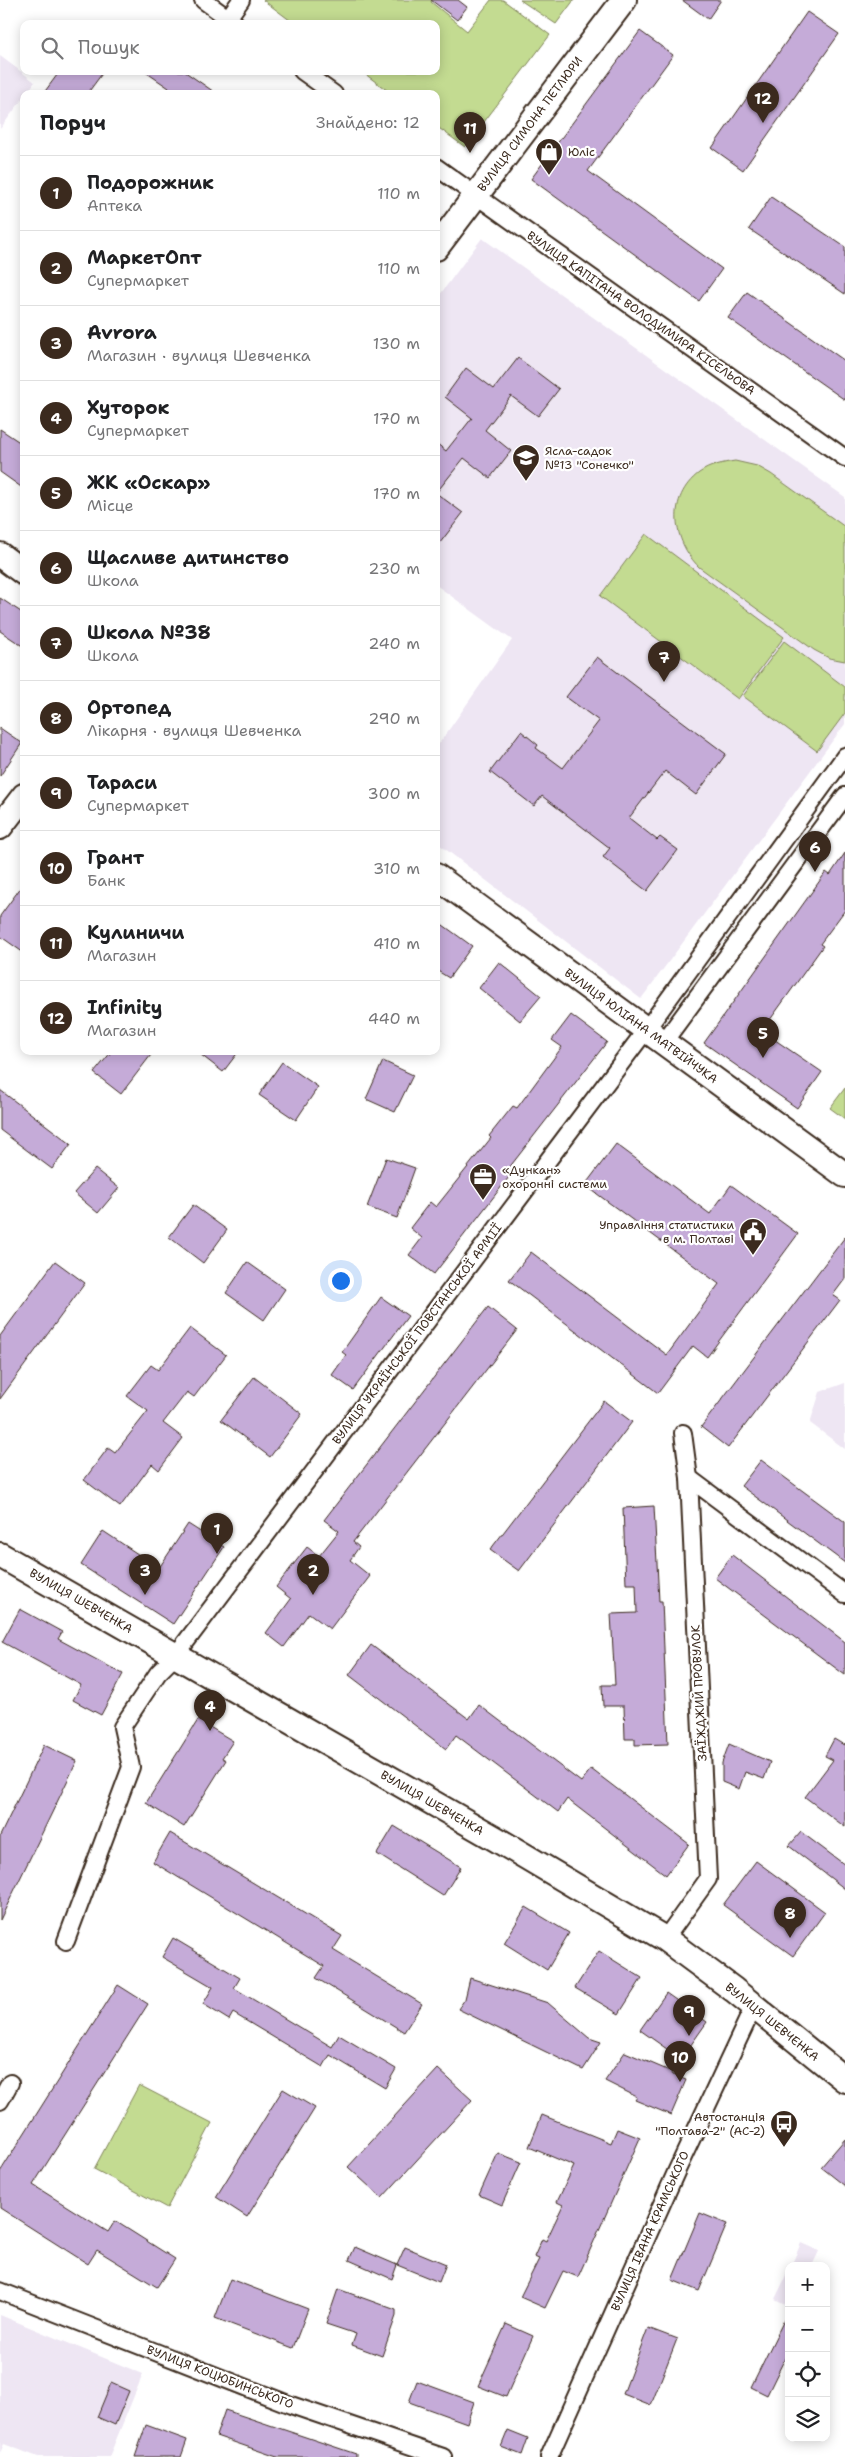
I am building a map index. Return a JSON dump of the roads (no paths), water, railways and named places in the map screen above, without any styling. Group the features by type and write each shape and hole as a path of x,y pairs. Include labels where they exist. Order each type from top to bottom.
{"street":[{"path":"203,0 231,20"},
{"path":"232,20 241,0"},
{"name":"ВУЛИЦЯ СИМОНА ПЕТЛЮРИ","path":"440,243 624,0"},
{"path":"308,75 328,90"},
{"name":"ВУЛИЦЯ КАПІТАНА ВОЛОДИМИРА КІСЕЛЬОВА","path":"440,170 845,458"},
{"path":"0,556 20,570"},
{"name":"ВУЛИЦЯ УКРАЇНСЬКОЇ ПОВСТАНСЬКОЇ АРМІЇ","path":"655,1036 845,756"},
{"name":"ВУЛИЦЯ УКРАЇНСЬКОЇ ПОВСТАНСЬКОЇ АРМІЇ","path":"66,1941 131,1767 122,1727 158,1673 176,1655 655,1036 845,796"},
{"path":"0,827 20,801"},
{"name":"ВУЛИЦЯ ЮЛІАНА МАТВІЙЧУКА","path":"440,879 845,1176"},
{"name":"ЗАЇЖДЖИЙ ПРОВУЛОК","path":"665,1939 708,1879 689,1478 683,1433"},
{"path":"689,1478 845,1594"},
{"name":"ВУЛИЦЯ ШЕВЧЕНКА","path":"0,1555 665,1939 754,2006 845,2080"},
{"name":"ВУЛИЦЯ ІВАНА КРАМСЬКОГО","path":"549,2457 677,2170 754,2006"},
{"path":"0,2101 10,2083"},
{"name":"ВУЛИЦЯ КОЦЮБИНСЬКОГО","path":"0,2291 291,2405 443,2457"}],"place":[{"name":"Infinity","path":"763,123"},
{"name":"Кулиничи","path":"470,153"},
{"name":"Юліс","path":"549,176"},
{"name":"Ясла-садок №13 \"Сонечко\"","path":"526,482"},
{"name":"Школа №38","path":"664,682"},
{"name":"Щасливе дитинство","path":"815,872"},
{"name":"ЖК «Оскар»","path":"763,1058"},
{"name":"«Дункан» охоронні системи","path":"483,1201"},
{"name":"Управління статистики в м. Полтаві","path":"753,1256"},
{"name":"Подорожник","path":"217,1554"},
{"name":"Avrora","path":"145,1595"},
{"name":"МаркетОпт","path":"313,1595"},
{"name":"Хуторок","path":"210,1731"},
{"name":"Ортопед","path":"790,1938"},
{"name":"Тараси","path":"689,2036"},
{"name":"Грант","path":"680,2082"},
{"name":"Автостанція \"Полтава-2\" (АС-2)","path":"784,2148"}]}
